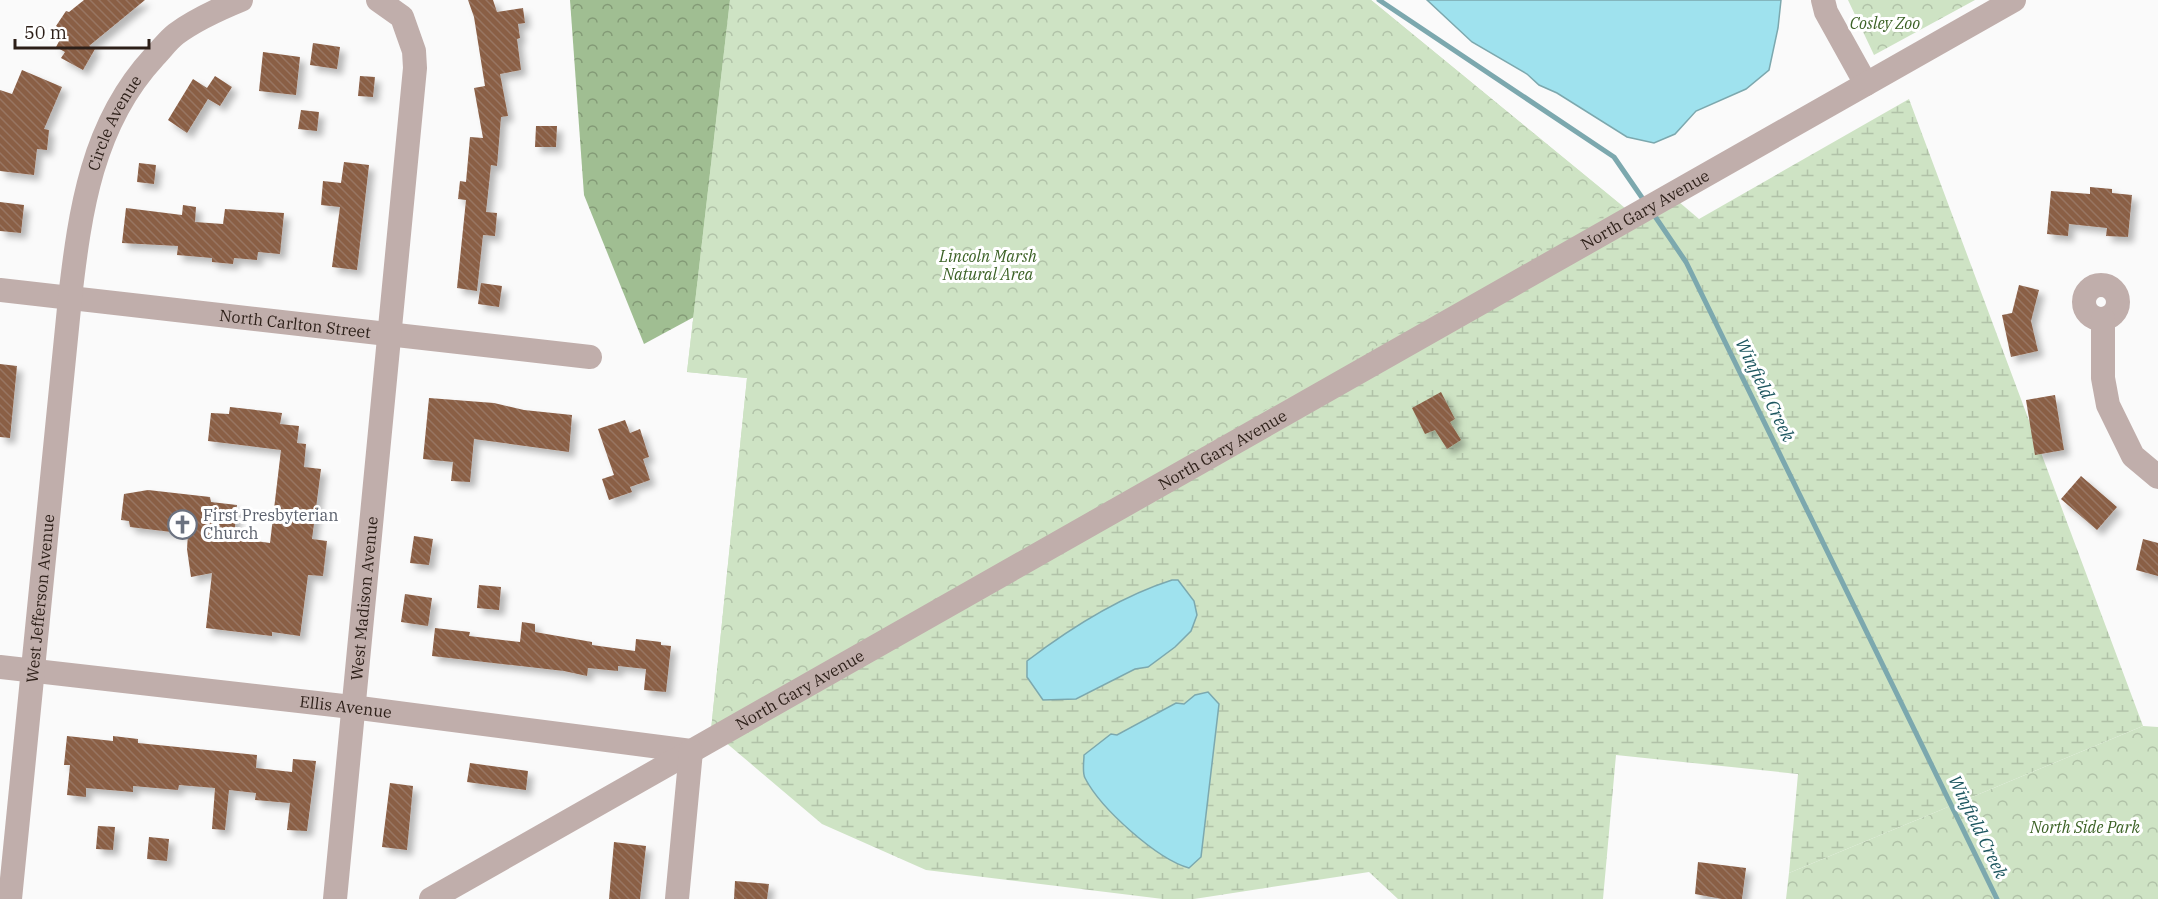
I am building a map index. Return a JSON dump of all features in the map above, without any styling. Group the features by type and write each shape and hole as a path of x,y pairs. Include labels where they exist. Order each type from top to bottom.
{"street":[{"name":"Circle Avenue","path":"70,298 84,199 112,114 140,72 175,34 241,0"},
{"path":"378,0 402,17 414,51 416,68 389,334"},
{"path":"1823,0 1826,12 1866,84"},
{"name":"North Gary Avenue","path":"431,899 1636,217 2014,0"},
{"name":"North Carlton Street","path":"0,290 590,357"},
{"name":"West Jefferson Avenue","path":"10,899 70,298"},
{"path":"2103,319 2103,378 2108,405 2133,456 2158,477"},
{"name":"West Madison Avenue","path":"335,899 389,334"},
{"name":"Ellis Avenue","path":"0,668 352,707 691,751"},
{"path":"677,899 691,751"}],"green space":[{"path":"570,0 763,0 718,304 644,344 584,195"},
{"path":"730,0 1371,0 1636,217 1672,196 1699,219 1909,99 2143,726 1789,873 1798,774 1616,755 1603,899 1398,899 1369,872 1194,899 1163,899 926,870 822,824 711,730 747,378 687,372"},
{"name":"Lincoln Marsh Natural Area","path":"730,0 1371,0 1621,205 711,730 747,378 687,372"},
{"name":"Cosley Zoo","path":"1848,0 1975,0 1874,55"},
{"name":"North Side Park","path":"2143,726 2158,727 2158,899 1786,899 1789,873"}],"water":[{"path":"1427,0 1781,0 1769,70 1746,89 1696,111 1675,134 1654,143 1627,137 1557,93 1539,85 1527,74 1472,42"},
{"path":"1172,580 1178,580 1194,601 1197,615 1191,631 1175,647 1148,667 1135,669 1076,699 1043,700 1027,677 1027,661 1096,614 1134,595"},
{"path":"1208,692 1219,704 1201,857 1189,868 1176,863 1146,844 1116,818 1085,778 1084,755 1111,734 1117,735 1176,703 1184,704 1195,695"}],"building":[{"path":"84,0 145,0 89,46 95,49 83,70 61,58 65,52 56,47 64,32 56,26 66,11 69,12"},
{"path":"468,0 493,0 497,12 523,8 525,23 518,24 520,38 517,39 521,70 500,74 508,116 501,117 497,166 491,165 486,212 497,213 495,236 483,235 477,291 457,288 466,200 458,199 460,181 466,182 470,137 483,138 474,88 485,86 474,17"},
{"path":"313,43 340,47 337,69 310,65"},
{"path":"263,52 300,57 296,95 259,91"},
{"path":"22,70 62,87 44,129 49,130 47,150 37,149 34,175 0,171 0,90 12,94"},
{"path":"215,76 232,87 220,106 208,99 187,133 168,120 193,79 207,88"},
{"path":"360,76 375,77 373,97 358,96"},
{"path":"301,110 319,112 317,131 298,129"},
{"path":"536,126 557,126 556,147 535,147"},
{"path":"344,162 369,165 357,270 332,267 340,207 321,205 323,181 341,183"},
{"path":"139,163 156,165 154,184 137,182"},
{"path":"2090,187 2112,189 2112,193 2132,195 2128,237 2106,236 2107,228 2069,224 2068,236 2047,234 2051,191 2090,194"},
{"path":"0,202 24,205 21,233 0,231"},
{"path":"183,205 196,207 195,222 223,224 225,209 284,213 280,254 258,252 257,260 234,258 233,264 212,262 212,258 177,255 178,246 122,243 126,208 182,215"},
{"path":"481,283 502,286 499,307 478,304"},
{"path":"2019,285 2039,290 2031,321 2038,351 2011,357 2002,315 2012,313"},
{"path":"0,364 17,366 10,438 0,437"},
{"path":"1441,392 1455,419 1450,422 1461,440 1447,449 1435,430 1425,434 1412,408"},
{"path":"2055,395 2064,450 2035,455 2026,400"},
{"path":"429,398 494,403 524,410 572,415 569,452 474,439 470,482 451,481 453,462 423,459"},
{"name":"First Presbyterian Church","path":"230,407 282,413 280,424 299,426 297,443 306,444 304,467 321,469 312,539 327,541 323,576 308,575 300,636 272,632 272,636 206,628 212,573 191,577 187,549 188,534 130,527 129,521 121,520 124,494 148,490 210,497 211,502 237,505 234,538 270,543 281,450 208,441 211,413 229,414"},
{"path":"625,420 630,433 640,429 649,457 643,459 650,480 630,487 632,492 609,500 602,479 614,475 598,429"},
{"path":"2081,476 2117,507 2097,530 2061,499"},
{"path":"414,536 433,539 429,565 410,563"},
{"path":"2143,539 2158,543 2158,576 2136,570"},
{"path":"479,585 501,587 499,610 477,608"},
{"path":"405,594 432,598 428,626 401,622"},
{"path":"522,622 535,624 535,632 592,642 592,645 635,651 636,639 661,642 661,645 671,646 666,692 644,690 646,669 618,666 618,671 588,668 587,676 564,671 432,656 435,628 470,632 469,636 520,642"},
{"path":"67,736 113,741 113,736 138,739 138,743 257,755 256,768 292,772 293,759 316,761 307,831 287,830 290,803 255,800 256,793 229,790 225,830 212,829 215,788 179,785 178,790 133,786 133,792 86,788 86,797 67,795 70,765 64,765"},
{"path":"470,763 528,771 526,790 467,782"},
{"path":"390,783 413,786 407,850 382,847"},
{"path":"98,826 115,827 113,850 96,849"},
{"path":"149,837 169,839 167,861 147,859"},
{"path":"614,842 646,846 640,899 609,899"},
{"path":"1698,862 1746,868 1742,899 1722,899 1695,894"},
{"path":"735,881 769,884 767,899 734,899"}],"waterway":[{"name":"Winfield Creek","path":"1379,0 1614,157 1645,202"},
{"name":"Winfield Creek","path":"1652,212 1686,262 1997,899"}],"place":[{"name":"First Presbyterian Church","path":"182,524"}]}
